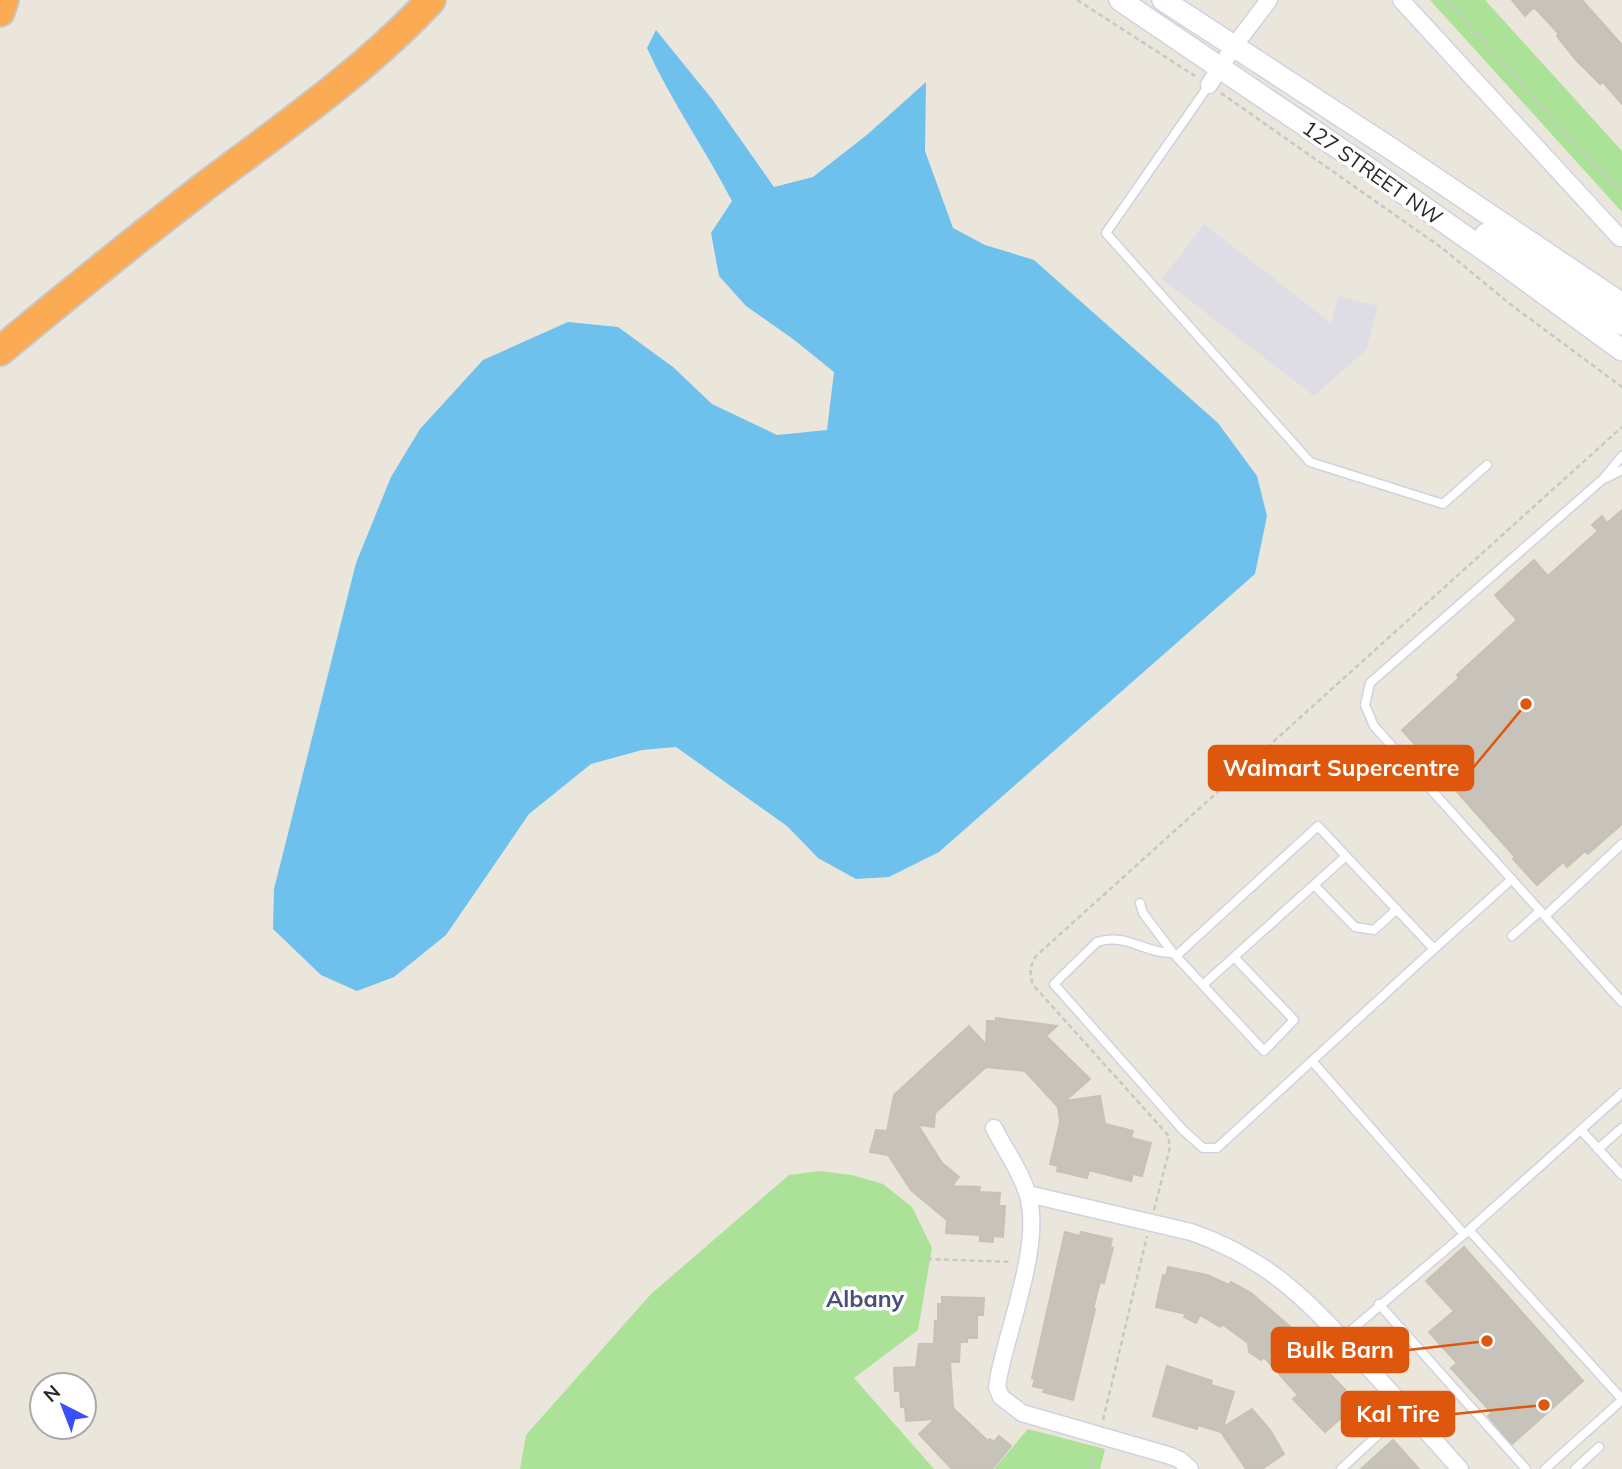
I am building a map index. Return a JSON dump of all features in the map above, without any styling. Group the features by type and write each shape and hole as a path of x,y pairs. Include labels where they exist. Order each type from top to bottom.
{"highway":[{"path":"0,12 4,0"},
{"path":"0,351 201,190 305,112 404,29 431,0"}],"main road":[{"name":"127 STREET NW","path":"1120,0 1368,168 1622,350"},
{"name":"127 STREET NW","path":"1163,0 1622,304"},
{"path":"1368,168 1487,235 1622,324"}],"street":[{"path":"1209,85 1269,0"},
{"path":"1401,0 1620,238"},
{"path":"994,1129 1028,1194 1032,1219 1026,1262 999,1375 997,1387 1001,1397 1022,1413 1171,1456 1190,1469"},
{"path":"1028,1194 1191,1232 1255,1260 1308,1301 1460,1469"}],"lane":[{"path":"1209,85 1106,233 1310,462 1443,505 1487,465"},
{"path":"1622,456 1603,479 1370,683 1365,705 1374,726 1622,1002"},
{"path":"1603,479 1622,470"},
{"path":"1434,949 1318,827 1175,954 1152,951 1122,938 1105,939 1097,942 1054,984 1183,1130 1203,1148 1217,1148 1512,879"},
{"path":"1512,936 1622,844"},
{"path":"1204,984 1346,856"},
{"path":"1314,885 1354,928 1374,930 1397,909"},
{"path":"1140,903 1143,913 1175,954 1264,1051 1294,1020 1234,957"},
{"path":"1312,1061 1622,1399 1545,1469"},
{"path":"1342,1338 1622,1093"},
{"path":"1598,1149 1622,1128"},
{"path":"1581,1130 1622,1175"},
{"path":"1379,1304 1526,1469"},
{"path":"1342,1469 1406,1409"},
{"path":"1575,1469 1599,1447"}],"path":[{"path":"1077,0 1209,85 1442,248 1518,310 1622,387"},
{"path":"1447,0 1571,140 1622,191"},
{"path":"927,1259 1026,1262"}],"shaded area":[{"path":"1204,224 1331,323 1338,296 1378,306 1367,349 1314,396 1162,279"}],"green space":[{"path":"1430,0 1485,0 1622,151 1622,212"},
{"path":"819,1171 852,1175 883,1184 912,1207 932,1248 918,1330 854,1378 934,1469 520,1469 526,1435 651,1294 789,1175"},
{"path":"1028,1429 1105,1449 1100,1469 994,1469"}],"water":[{"path":"656,30 712,99 774,187 813,177 868,134 926,82 925,151 953,228 985,245 1034,260 1218,423 1257,476 1267,516 1255,574 939,852 889,877 856,879 818,858 787,826 676,747 642,750 591,764 529,814 446,935 394,977 357,991 321,975 273,929 274,889 356,563 391,477 420,429 483,360 568,322 618,327 673,367 712,404 777,435 827,430 834,372 746,306 719,276 711,233 732,201 647,48"}],"building":[{"path":"1512,0 1582,0 1622,45 1622,104 1603,82 1600,84 1576,60 1557,36 1559,34 1534,7 1525,16"},
{"path":"1622,510 1622,824 1588,854 1585,851 1567,867 1563,862 1537,885 1402,730 1517,620 1495,595 1534,560 1548,576 1598,531 1592,525 1602,516 1607,523"},
{"path":"996,1018 1057,1026 1046,1036 1090,1079 1065,1101 1100,1096 1105,1124 1133,1131 1131,1138 1151,1143 1142,1176 1133,1174 1131,1181 1089,1170 1087,1178 1057,1171 1058,1166 1050,1164 1060,1122 1058,1107 1025,1071 986,1067 935,1113 934,1127 918,1125 942,1163 959,1177 952,1186 980,1187 979,1192 1000,1193 999,1206 1005,1206 1003,1237 993,1236 993,1242 980,1241 980,1235 946,1233 947,1220 911,1190 888,1155 870,1152 876,1130 887,1131 894,1095 969,1026 986,1045 987,1021 996,1021"},
{"path":"1065,1232 1080,1236 1081,1232 1112,1239 1110,1247 1113,1248 1104,1283 1100,1282 1073,1400 1043,1392 1045,1389 1033,1386 1035,1379 1032,1378"},
{"path":"1464,1247 1583,1381 1512,1444 1488,1416 1492,1413 1451,1368 1457,1363 1429,1332 1454,1311 1426,1281"},
{"path":"1168,1267 1207,1275 1229,1285 1231,1282 1251,1293 1295,1331 1327,1367 1325,1369 1358,1403 1325,1432 1293,1399 1298,1395 1264,1357 1261,1360 1249,1352 1248,1343 1222,1324 1220,1327 1200,1315 1196,1323 1184,1317 1186,1314 1156,1307 1163,1275 1166,1276"},
{"path":"942,1297 984,1298 983,1315 977,1315 977,1338 967,1338 967,1342 960,1342 959,1362 950,1362 953,1408 988,1441 990,1439 994,1442 999,1436 1011,1446 992,1469 952,1469 919,1434 935,1419 906,1421 905,1407 901,1407 900,1391 895,1391 894,1368 916,1367 919,1344 934,1344 935,1321 938,1321 938,1304 942,1304"},
{"path":"1167,1366 1212,1381 1211,1385 1234,1392 1223,1427 1252,1409 1270,1430 1284,1454 1262,1469 1246,1469 1221,1432 1198,1425 1197,1429 1153,1416"},
{"path":"1393,1440 1419,1469 1361,1469"}],"place":[{"name":"Walmart Supercentre","path":"1526,704"},
{"name":"Bulk Barn","path":"1487,1341"},
{"name":"Kal Tire","path":"1544,1405"}],"district":[{"name":"Albany","path":"865,1298"}]}
